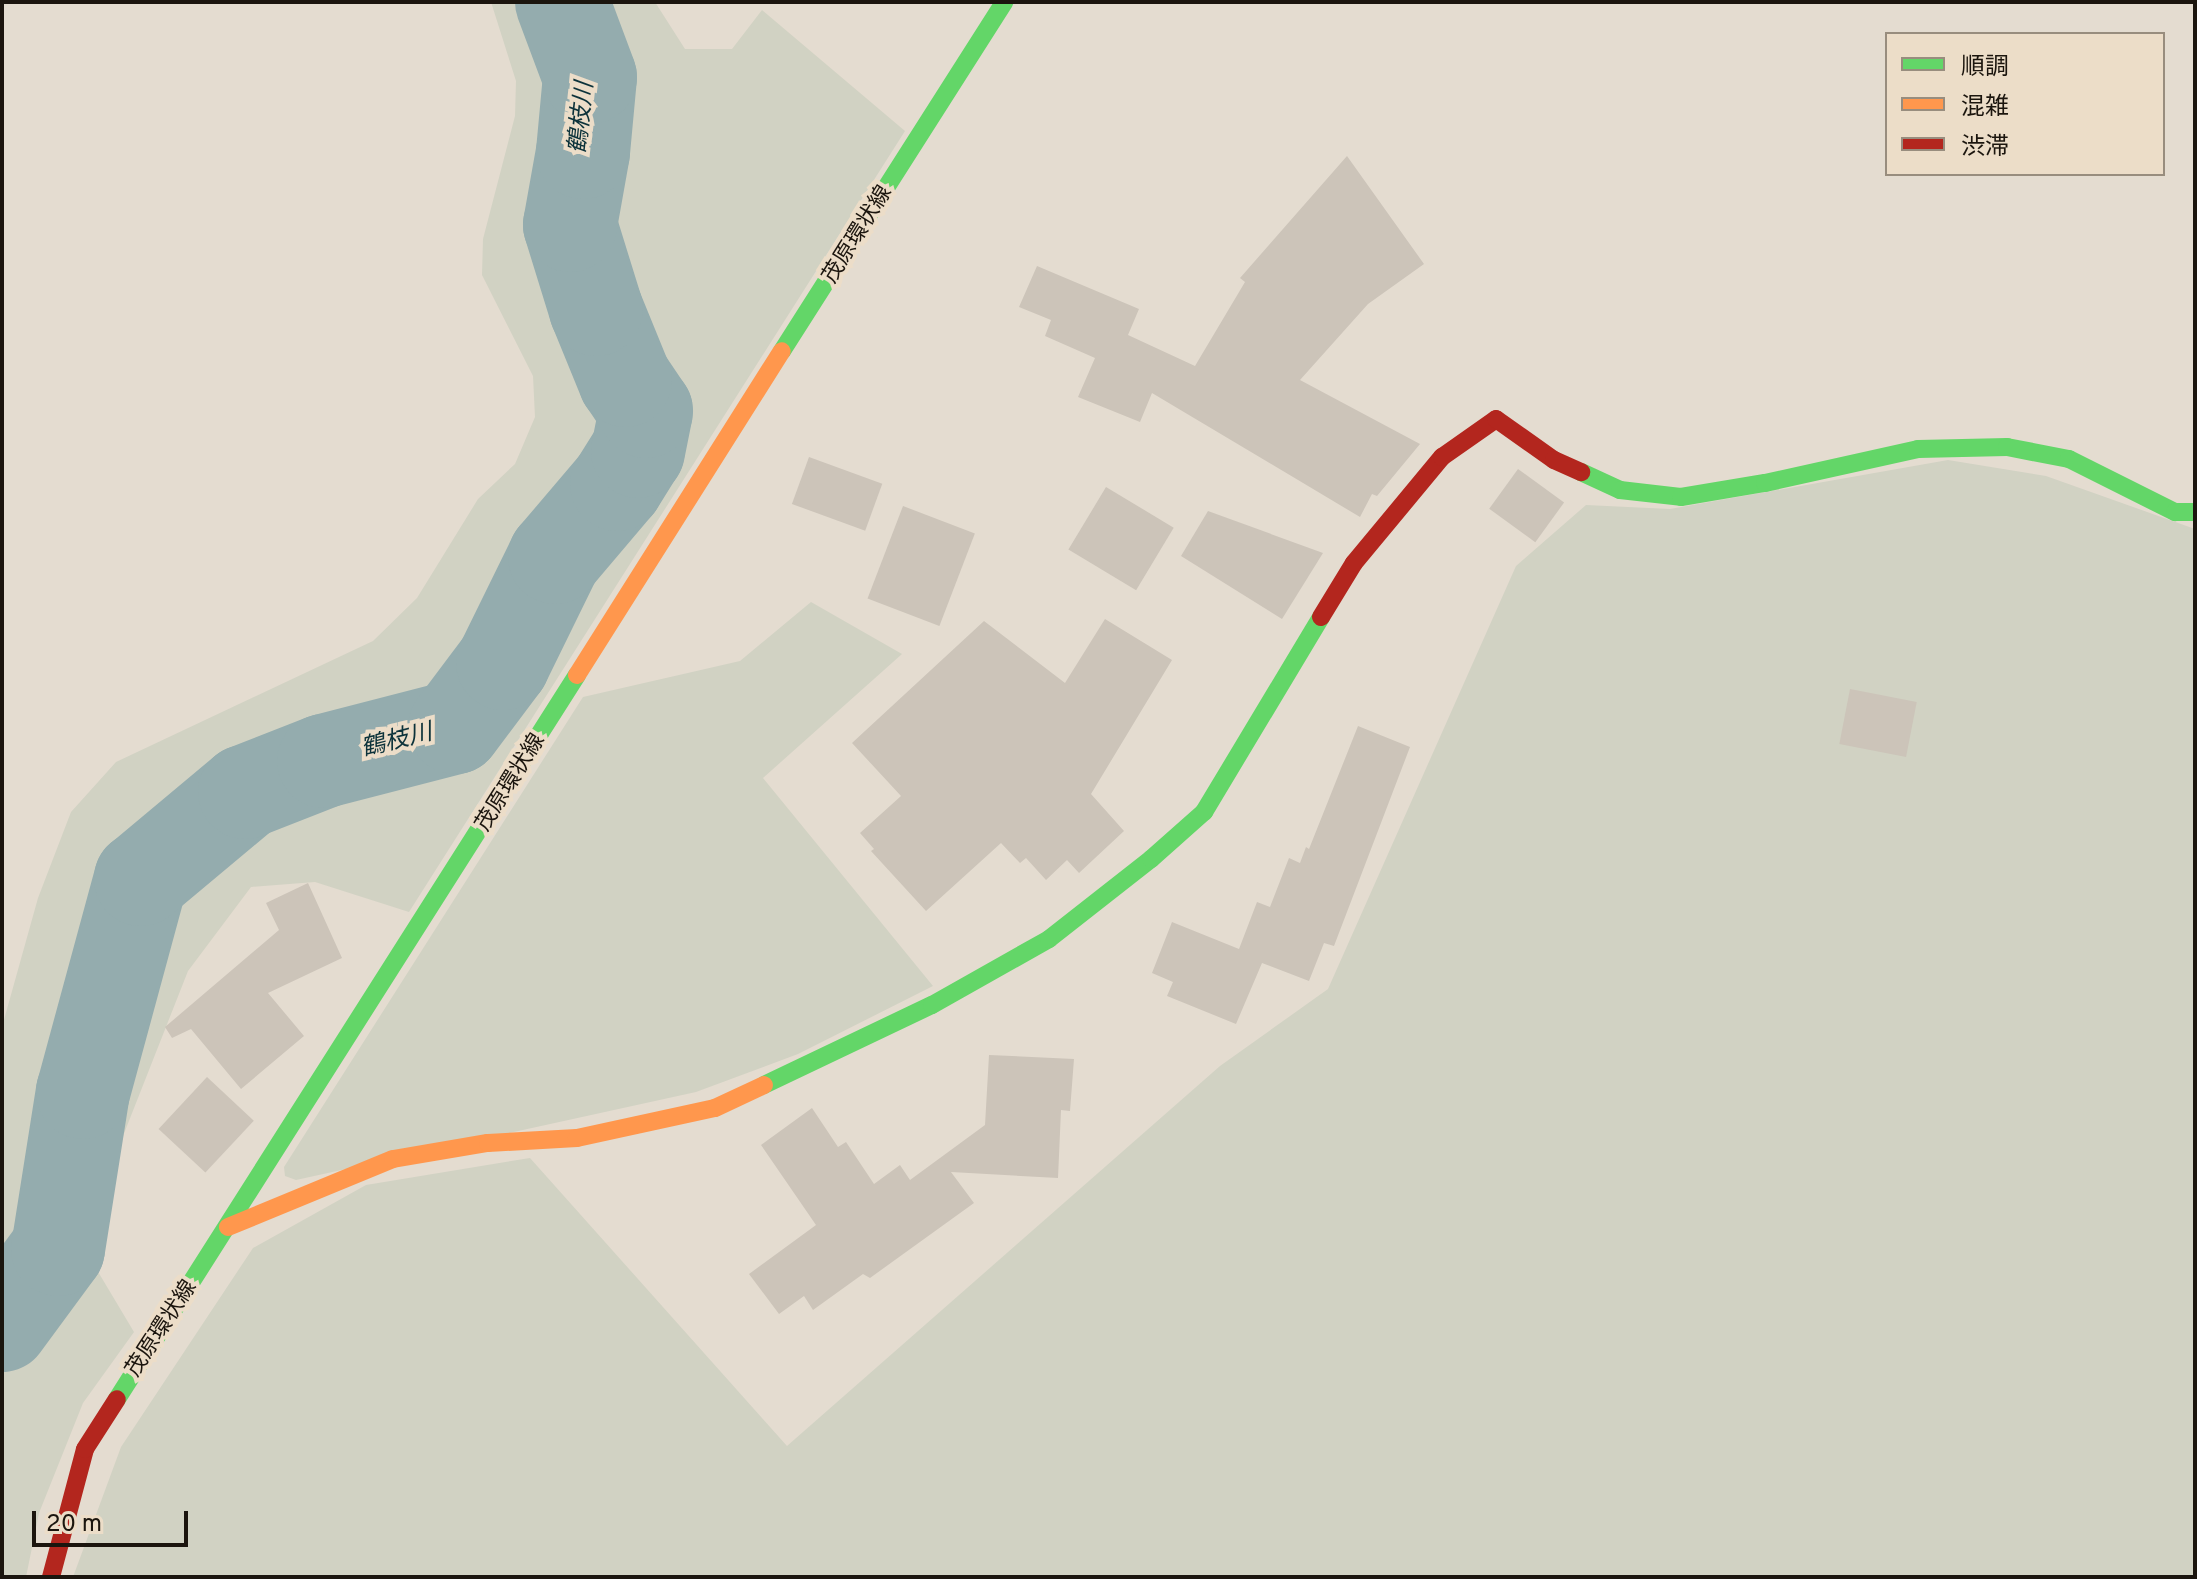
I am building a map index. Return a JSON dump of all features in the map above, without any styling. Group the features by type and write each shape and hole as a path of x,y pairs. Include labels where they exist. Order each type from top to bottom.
{"street":[{"name":"茂原環状線","path":"51,1577 85,1449 1004,2"},
{"path":"228,1227 393,1159 488,1143 577,1138 715,1108 932,1005 1049,939 1151,859 1204,812 1354,563 1442,457 1496,419 1554,460 1620,490 1681,497 1765,483 1918,449 2007,447 2069,459 2175,512 2195,512"}],"shaded area":[{"path":"491,2 655,2 685,49 732,49 762,10 905,131 409,912 315,882 251,887 188,971 99,1197 100,1072 78,1071 43,1194 2,1291 2,1027 38,898 71,812 116,762 373,641 417,598 478,499 515,464 535,417 533,376 482,275 483,239 515,116 516,81"},
{"path":"1948,460 2046,476 2195,529 2195,1577 73,1577 121,1447 253,1248 366,1185 530,1158 787,1446 1220,1066 1328,989 1516,566 1586,505 1670,509"},
{"path":"811,602 902,654 763,778 933,986 798,1054 696,1092 296,1180 285,1176 284,1167 583,697 740,661"},
{"path":"97,1270 134,1332 83,1403 39,1513 26,1577 2,1577 2,1357 34,1339"}],"water":[{"path":"78,1071 100,1072 97,1270 34,1339 2,1357 2,1291 43,1194"}],"building":[{"path":"1347,156 1424,264 1368,304 1300,380 1420,444 1377,496 1372,494 1360,517 1152,393 1140,422 1078,397 1095,358 1045,336 1051,320 1019,307 1037,266 1139,309 1128,335 1195,366 1245,282 1240,278"},
{"path":"809,457 882,484 865,531 792,504"},
{"path":"1518,469 1564,503 1535,542 1489,509"},
{"path":"1106,487 1174,528 1136,590 1068,550"},
{"path":"903,506 975,534 939,626 868,598"},
{"path":"1208,511 1323,553 1282,619 1181,556"},
{"path":"1105,619 1172,660 1091,794 1124,831 1079,873 1067,860 1046,880 1026,858 1020,863 1001,843 926,911 871,851 874,849 860,833 901,796 852,743 984,621 1065,683"},
{"path":"1850,689 1917,702 1906,757 1839,744"},
{"path":"1358,726 1410,747 1334,946 1324,943 1309,981 1262,963 1236,1024 1167,996 1173,982 1152,973 1172,922 1239,949 1257,902 1270,907 1289,858 1300,863 1306,847 1309,849"},
{"path":"308,883 342,958 268,993 304,1036 241,1089 191,1029 172,1038 165,1027 279,930 266,903"},
{"path":"989,1055 1074,1059 1070,1111 1061,1110 1058,1178 951,1172 974,1203 870,1278 863,1274 813,1310 804,1296 779,1314 749,1274 816,1225 761,1145 812,1108 838,1147 846,1142 874,1184 900,1165 910,1180 985,1125"},
{"path":"207,1077 254,1121 205,1173 159,1129"}],"waterway":[{"name":"鶴枝川","path":"2,1325 58,1249 83,1092 141,879 245,792 324,761 455,727 503,663 555,557 617,484 638,451 646,411 625,380 596,309 570,225 583,152 590,77 562,2"}],"traffic: fast":[{"path":"782,351 1004,2"},
{"path":"1581,472 1620,490 1681,497 1765,483 1918,449 2007,447 2069,459 2175,512 2195,512"},
{"path":"764,1085 932,1005 1049,939 1151,859 1204,812 1321,617"},
{"path":"117,1399 577,675"}],"traffic: slow":[{"path":"577,675 782,351"},
{"path":"228,1227 393,1159 488,1143 577,1138 715,1108 764,1085"}],"traffic: jam":[{"path":"1321,617 1354,563 1442,457 1496,419 1554,460 1581,472"},
{"path":"51,1577 85,1449 117,1399"}]}
